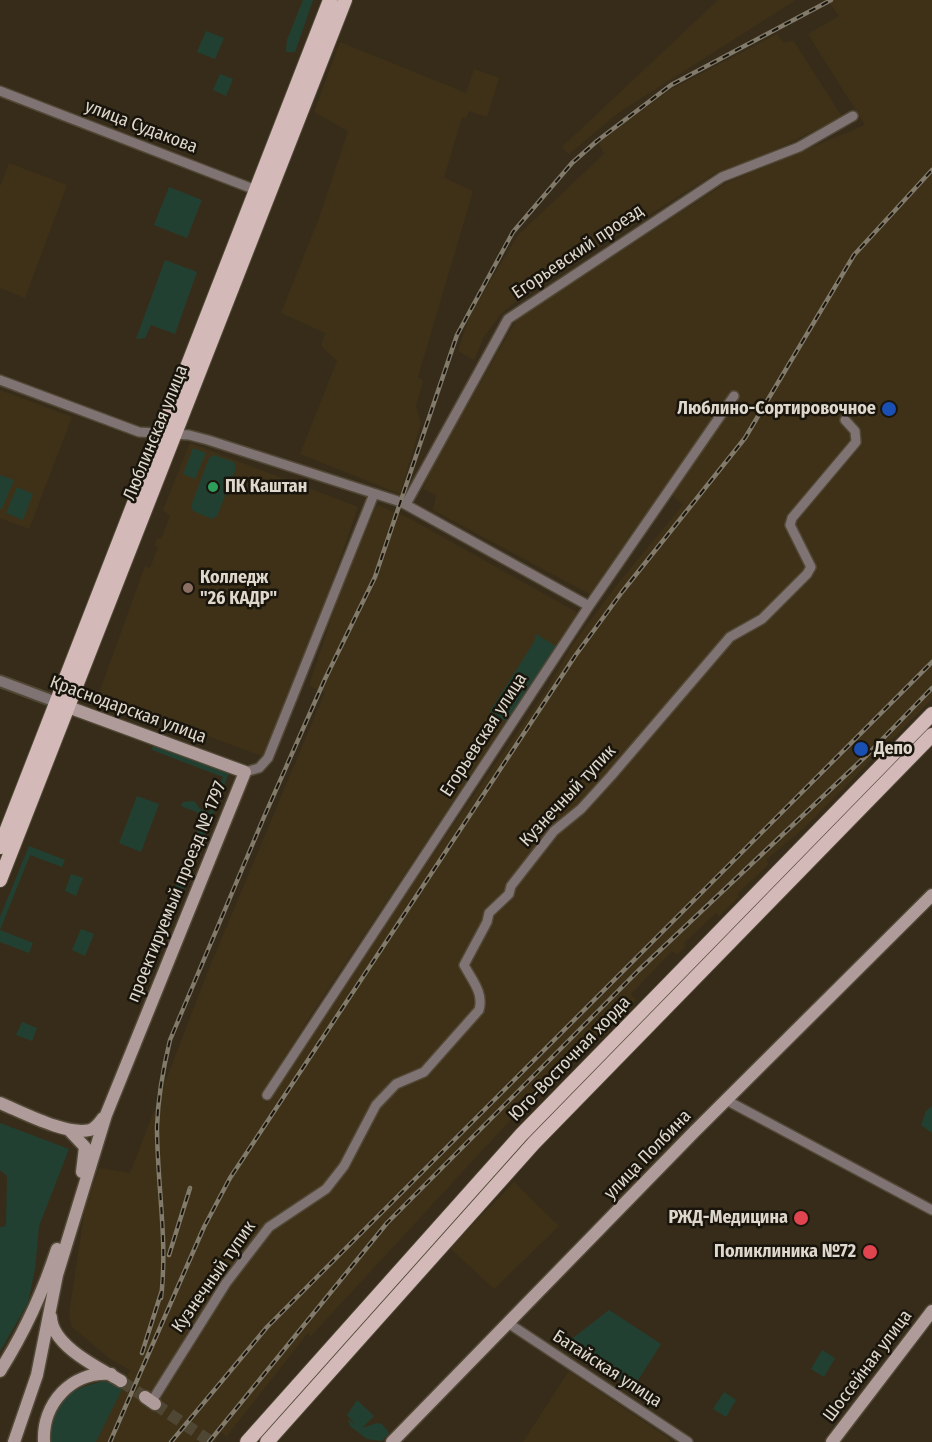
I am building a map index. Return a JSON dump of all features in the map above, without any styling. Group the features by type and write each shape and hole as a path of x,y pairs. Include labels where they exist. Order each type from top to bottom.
{"main road":[{"name":"Люблинская улица","path":"0,880 160,435 330,0"},
{"name":"Люблинская улица","path":"0,847 175,434 345,0"},
{"name":"Краснодарская улица","path":"62,705 245,772"},
{"name":"Юго-Восточная хорда","path":"247,1442 520,1135 932,714"},
{"name":"Юго-Восточная хорда","path":"267,1442 534,1143 932,735"},
{"name":"проектируемый проезд № 1797","path":"14,1442 37,1375 63,1256 106,1114 245,772"},
{"name":"улица Полбина","path":"392,1442 726,1100 932,895"},
{"path":"0,1104 69,1130 89,1130 96,1127 106,1114"},
{"path":"0,1371 23,1332 45,1283 86,1161 85,1147 69,1130"},
{"path":"44,1442 47,1414 56,1398 77,1381 102,1374 116,1378 79,1355 57,1334 52,1323 51,1310"},
{"name":"Шоссейная улица","path":"832,1442 932,1311"}],"street":[{"name":"улица Судакова","path":"0,91 256,189 269,197"},
{"name":"Егорьевский проезд","path":"406,504 508,319 722,177 799,147 853,116"},
{"path":"0,380 139,432 160,435 175,434 213,441 406,504 589,606"},
{"name":"Егорьевская улица","path":"267,1095 589,606 734,396"},
{"name":"Кузнечный тупик","path":"151,1400 226,1283 269,1227 326,1189 344,1166 357,1137 376,1105 396,1084 424,1072 479,1010 481,1001 479,993 465,965 487,922 489,913 509,894 511,886 554,831 581,809 611,776 730,637 762,619 807,573 811,567 809,560 790,525 792,518 856,442 855,431 845,420"},
{"name":"проектируемый проезд № 1797","path":"245,772 259,768 268,758 374,494"},
{"name":"Краснодарская улица","path":"0,681 62,705"},
{"path":"726,1100 932,1210"},
{"name":"Батайская улица","path":"508,1323 688,1442"},
{"path":"77,1381 83,1369 79,1355"}],"shaded area":[{"path":"718,0 796,0 618,113 569,154 562,147"},
{"path":"828,0 932,0 932,699 804,828 766,860 769,864 737,894 739,897 719,916 716,913 684,943 686,946 677,955 672,951 631,994 636,1000 525,1104 311,1336 308,1333 226,1437 222,1432 214,1442 96,1442 130,1370 109,1358 71,1326 69,1314 85,1208 99,1168 130,1173 208,971 325,692 309,686 344,580 377,505 409,518 578,613 309,1018 260,1097 267,1103 412,885 546,691 573,644 620,581 683,505 666,489 591,595 433,510 436,495 423,489 432,467 517,319 726,183 865,125 808,34 839,16"},
{"path":"777,34 784,43 793,40 842,117 761,157 717,172 584,256 577,250 501,314 484,337 474,360 458,351 470,315 518,235 604,154 598,142 670,90"},
{"path":"340,42 466,93 474,69 499,78 487,117 469,111 466,118 462,117 444,178 473,191 418,377 423,381 416,406 421,423 400,494 300,454 337,361 321,346 325,333 281,313 319,218 348,131 314,112"},
{"path":"9,163 67,185 25,298 0,288 0,187"},
{"path":"0,390 72,417 29,529 0,518"},
{"path":"190,443 358,507 304,662 262,756 98,696 145,566 150,568 158,547 155,545 157,538 161,539 170,516 163,510"},
{"path":"514,1182 559,1226 494,1289 450,1248"},
{"path":"569,1371 668,1438 670,1442 523,1442"}],"green space":[{"path":"303,0 313,0 295,52 286,52 287,40"},
{"path":"206,31 224,38 215,59 197,52"},
{"path":"220,74 233,79 226,96 213,90"},
{"path":"169,187 202,200 187,238 154,225"},
{"path":"165,260 197,272 175,334 151,325 145,338 136,339"},
{"path":"193,448 206,453 195,479 183,474"},
{"name":"ПК Каштан","path":"214,455 234,462 236,468 217,516 212,519 193,511 191,506 209,458"},
{"path":"0,475 14,480 2,509 0,509"},
{"path":"17,487 33,494 23,520 6,513"},
{"path":"536,634 557,647 508,723 490,711 534,642"},
{"path":"153,745 229,773 181,897 172,894 204,815 181,806 183,802 194,801 200,809 210,812 223,777 152,750"},
{"path":"137,796 159,804 141,852 119,843"},
{"path":"29,846 65,860 62,867 30,855 0,930 0,917"},
{"path":"71,874 83,878 76,896 65,891"},
{"path":"81,929 94,934 85,956 72,950"},
{"path":"0,930 33,943 29,953 0,942"},
{"path":"22,1022 37,1028 32,1041 16,1035"},
{"path":"932,1106 932,1133 921,1125 926,1111"},
{"path":"0,1123 69,1149 39,1226 35,1269 28,1303 0,1351 0,1227 6,1226 7,1176 0,1170"},
{"path":"609,1310 661,1344 633,1388 564,1345"},
{"path":"822,1350 835,1358 824,1377 811,1369"},
{"path":"105,1381 123,1387 96,1442 50,1442 52,1416 63,1399 81,1388"},
{"path":"724,1392 736,1400 726,1417 713,1409"},
{"path":"357,1400 374,1416 362,1428 377,1423 382,1424 389,1433 382,1441 367,1439 350,1426 348,1419 356,1425 347,1415"}],"tunnel":[{"path":"121,1381 145,1397"},
{"path":"155,1404 211,1442"}],"railway":[{"path":"161,1298 163,1234 157,1127 161,1083 170,1040 325,679 375,577 457,335 513,232 572,163 597,141 671,85 831,0"},
{"path":"110,1442 204,1227 230,1178 575,656 622,592 745,438 854,255 932,170"},
{"path":"171,1442 267,1327 932,662"},
{"path":"209,1442 387,1223 638,971 868,754 932,688"},
{"path":"169,1255 190,1188"},
{"path":"142,1353 162,1290"}],"place":[{"name":"Люблино-Сортировочное","path":"889,409"},
{"name":"ПК Каштан","path":"213,487"},
{"name":"Колледж \"26 КАДР\"","path":"188,588"},
{"name":"Депо","path":"861,749"},
{"name":"РЖД-Медицина","path":"801,1218"},
{"name":"Поликлиника №72","path":"870,1252"}]}
